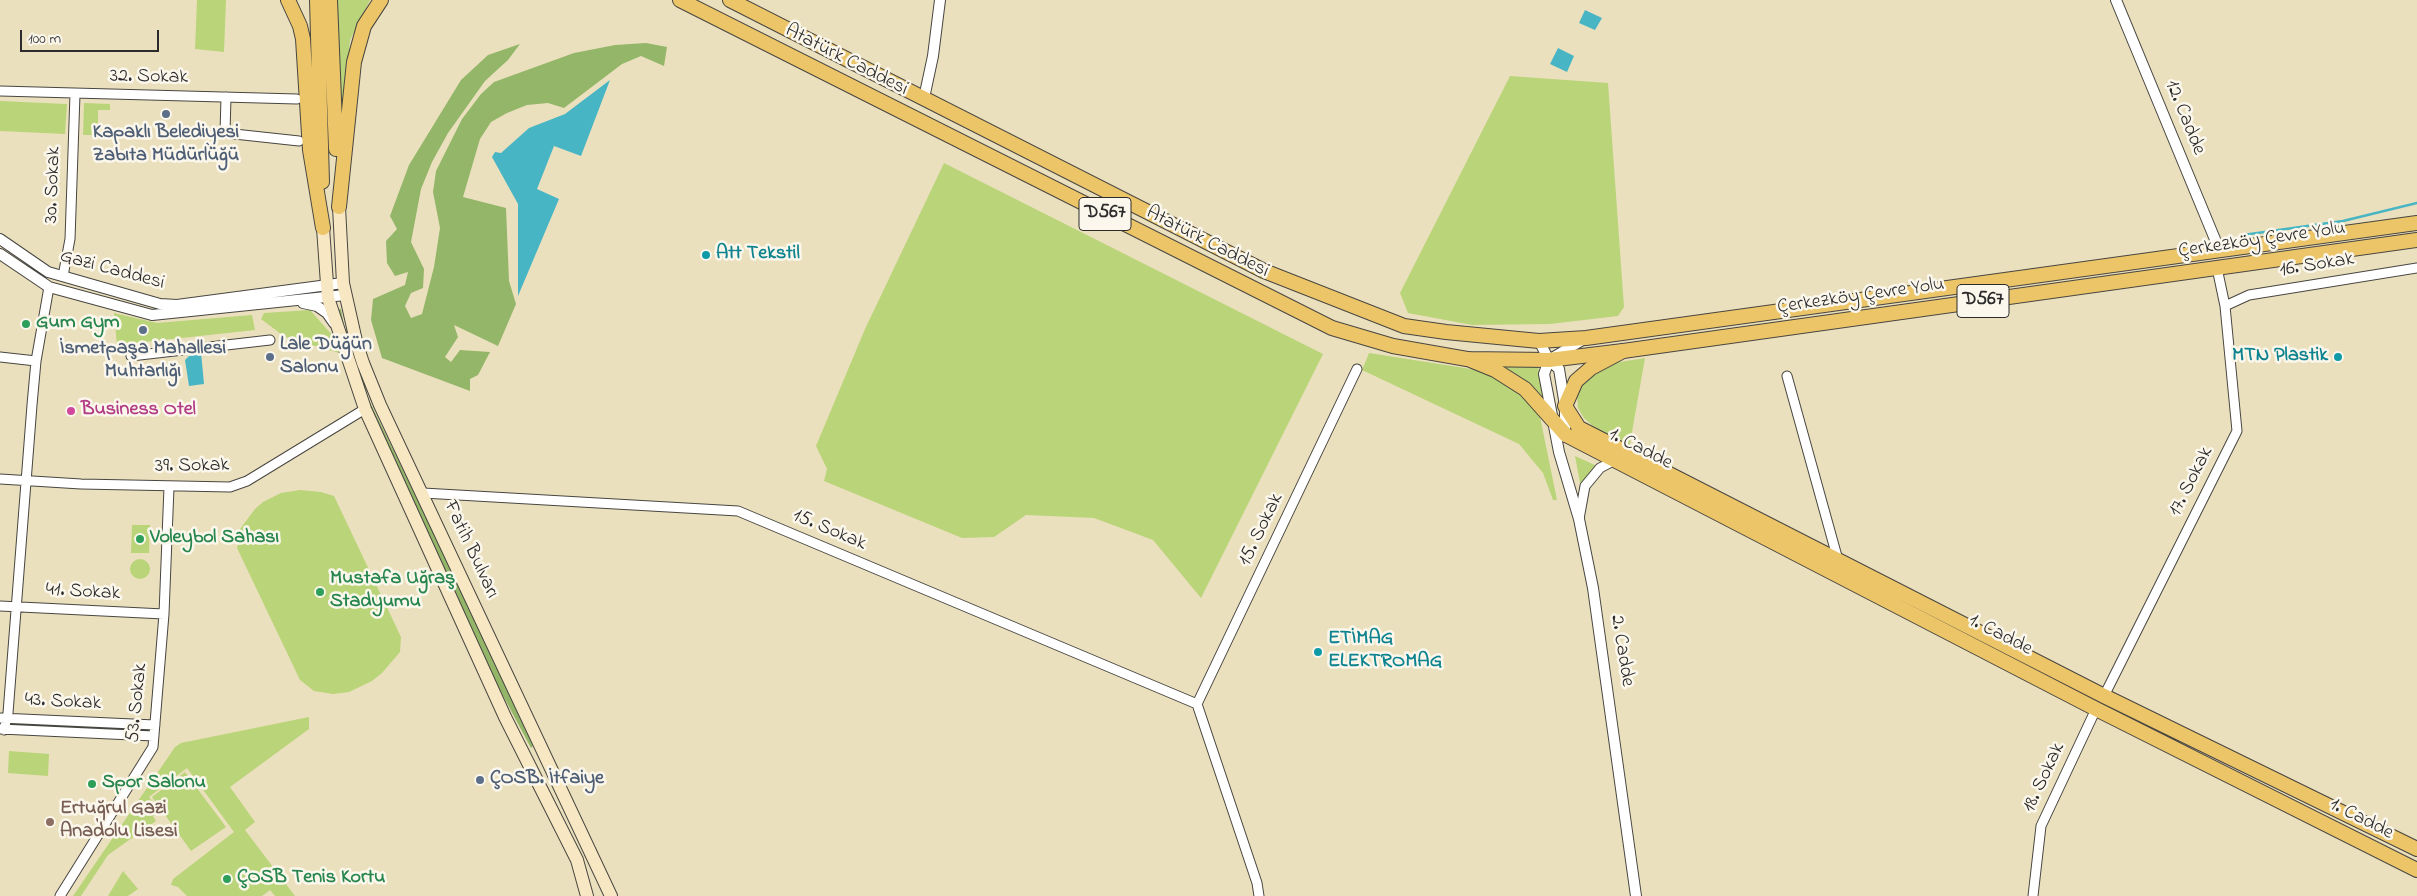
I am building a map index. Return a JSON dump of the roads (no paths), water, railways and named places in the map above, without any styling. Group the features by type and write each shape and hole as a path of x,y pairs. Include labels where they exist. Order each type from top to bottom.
{"main road":[{"path":"288,0 300,26 303,40 310,150 323,228"},
{"path":"317,0 339,207"},
{"path":"323,228 326,74 330,0"},
{"path":"339,207 346,125 356,51 364,26 380,0"},
{"name":"Atatürk Caddesi","path":"680,0 1332,328 1393,346 1467,359 1549,360"},
{"name":"D567","path":"730,0 1264,271 1404,326 1539,341 1586,338 2417,223"},
{"name":"Fatih Bulvarı","path":"339,207 344,289 364,363 380,406 423,493 611,896"},
{"name":"Fatih Bulvarı","path":"323,228 327,292 365,409 504,717 577,860 588,896"},
{"name":"Çerkezköy Çevre Yolu","path":"1549,360 2417,240"},
{"path":"1578,428 1566,406 1576,381 1591,368 1623,351"},
{"path":"1467,359 1495,370 1525,389 1566,435"},
{"name":"1. Cadde","path":"1578,428 2104,696 2417,849"},
{"name":"1. Cadde","path":"1566,435 2096,709 2417,870"}],"street":[{"path":"924,98 933,56 940,0"},
{"name":"12. Cadde","path":"2116,0 2219,249"},
{"name":"32. Sokak","path":"0,91 297,99"},
{"name":"30. Sokak","path":"63,276 70,239 75,94"},
{"path":"226,96 226,133 299,141"},
{"name":"Gazi Caddesi","path":"0,239 48,272 106,290 168,305 327,292"},
{"path":"0,254 49,287 152,315 290,301 344,289"},
{"name":"17. Sokak","path":"2104,696 2237,431 2225,306 2218,268"},
{"name":"16. Sokak","path":"2225,306 2249,295 2417,268"},
{"path":"2,730 17,607 25,481 36,361 49,287"},
{"path":"290,301 317,306 327,313 337,327"},
{"path":"1549,360 1586,338"},
{"path":"132,356 270,340"},
{"path":"1539,341 1549,360 1559,369 1566,406 1566,435 1559,452"},
{"path":"0,358 36,361"},
{"name":"2. Cadde","path":"1549,360 1544,374 1550,415 1579,519 1596,607 1636,896"},
{"name":"15. Sokak","path":"423,493 738,511 1197,704 1357,370"},
{"path":"1786,376 1838,560"},
{"name":"39. Sokak","path":"0,479 169,487 227,487 246,481 365,409"},
{"path":"1566,435 1578,428"},
{"path":"1579,519 1585,486 1600,468 1615,460"},
{"name":"53. Sokak","path":"60,896 151,753 164,614 169,487"},
{"name":"41. Sokak","path":"0,606 164,614"},
{"path":"1197,704 1257,883 1259,896"},
{"name":"18. Sokak","path":"2033,896 2041,826 2096,709"},
{"name":"43. Sokak","path":"4,718 155,725"},
{"name":"43. Sokak","path":"2,730 154,736"}],"water":[{"path":"1585,10 1602,18 1595,30 1579,23"},
{"path":"1558,48 1574,56 1567,72 1550,64"},
{"path":"610,80 581,156 554,146 537,189 559,199 518,296 518,204 492,157 495,152 501,153 529,128 565,114"},
{"path":"201,352 204,384 189,386 185,360 192,353"}],"waterway":[{"path":"2243,235 2343,221 2417,203"}],"place":[{"name":"Kapaklı Belediyesi Zabıta Müdürlüğü","path":"166,114"},
{"name":"Att Tekstil","path":"706,255"},
{"name":"Gum Gym","path":"26,324"},
{"name":"İsmetpaşa Mahallesi Muhtarlığı","path":"143,330"},
{"name":"Lale Düğün Salonu","path":"270,357"},
{"name":"MTN Plastik","path":"2338,357"},
{"name":"Business Otel","path":"71,411"},
{"name":"Voleybol Sahası","path":"140,539"},
{"name":"Mustafa Uğraş Stadyumu","path":"320,592"},
{"name":"ETİMAG ELEKTROMAG","path":"1318,652"},
{"name":"ÇOSB. İtfaiye","path":"480,780"},
{"name":"Spor Salonu","path":"92,784"},
{"name":"Ertuğrul Gazi Anadolu Lisesi","path":"50,822"},
{"name":"ÇOSB Tenis Kortu","path":"227,879"}]}
